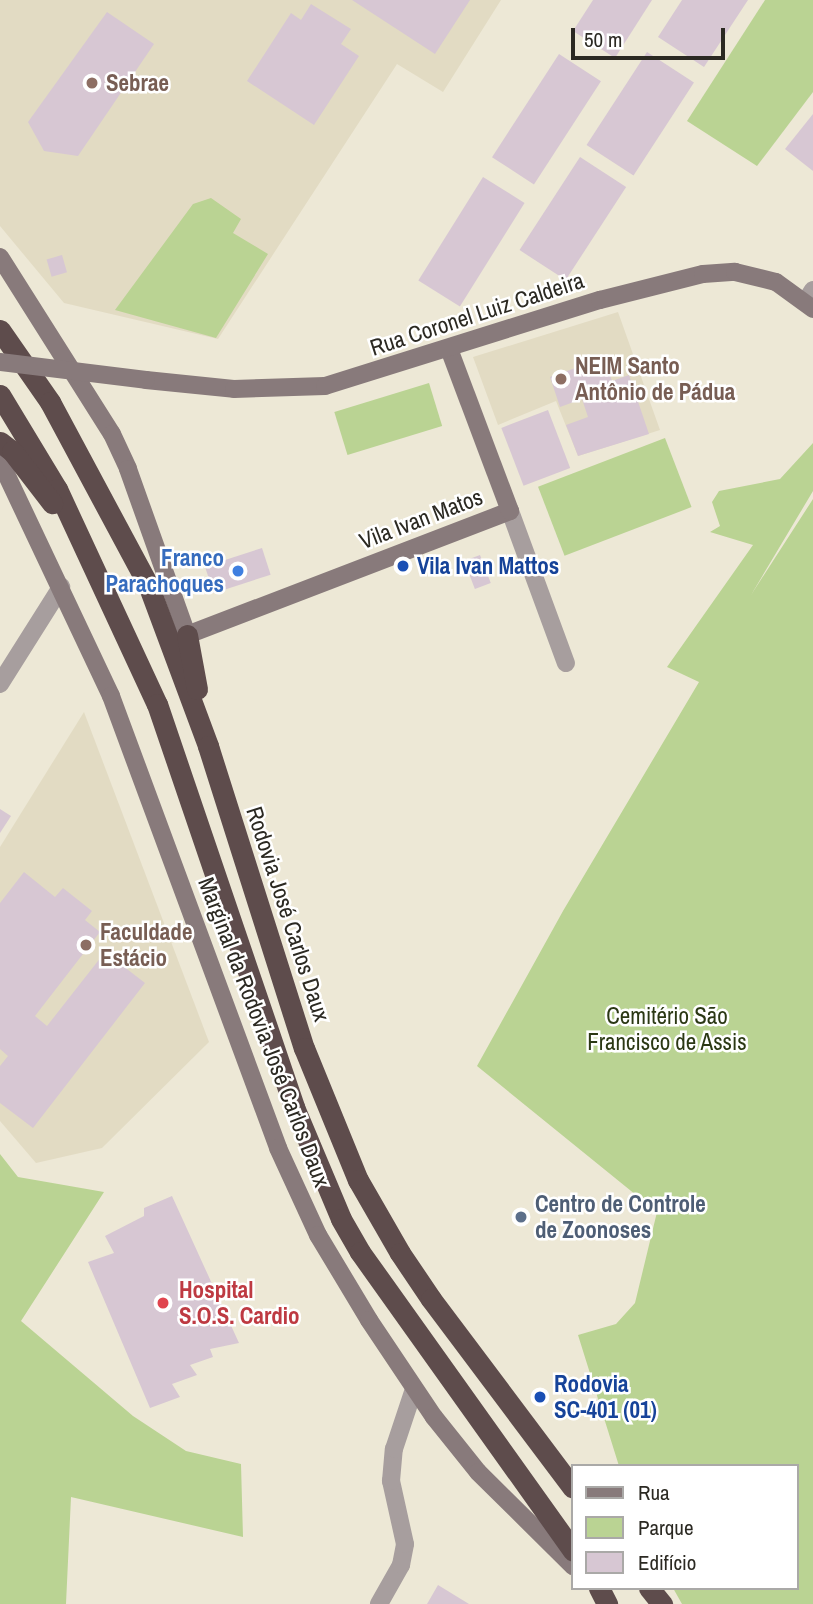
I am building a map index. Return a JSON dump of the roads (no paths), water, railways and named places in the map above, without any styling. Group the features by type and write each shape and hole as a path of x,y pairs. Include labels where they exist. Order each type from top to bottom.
{"highway":[{"name":"Rodovia José Carlos Daux","path":"0,330 50,402 129,545 153,597 208,746 304,1048 358,1180 430,1299 572,1487"},
{"path":"0,395 57,489 157,704 294,1107 341,1219 360,1252 572,1550"},
{"path":"0,442 12,451 88,553"},
{"path":"187,635 208,746"},
{"path":"651,1590 662,1604"}],"main road":[{"path":"0,257 112,433 128,468 187,635"},
{"name":"Rua Coronel Luiz Caldeira","path":"0,362 234,389 325,386 600,300 703,274 735,272 776,282 811,300"},
{"name":"Vila Ivan Matos","path":"187,635 510,511 449,349"},
{"name":"Marginal da Rodovia José Carlos Daux","path":"0,461 111,696 278,1148 318,1235 414,1389 478,1472 572,1565"}],"street":[{"path":"510,511 566,663"},
{"path":"0,684 61,587"},
{"path":"379,1604 401,1565 405,1544 391,1481 394,1448 414,1389"}],"place":[{"name":"Sebrae","path":"92,83"},
{"name":"NEIM Santo Antônio de Pádua","path":"561,379"},
{"name":"Vila Ivan Mattos","path":"403,566"},
{"name":"Franco Parachoques","path":"238,571"},
{"name":"Faculdade Estácio","path":"86,945"},
{"name":"Centro de Controle de Zoonoses","path":"521,1217"},
{"name":"Hospital S.O.S. Cardio","path":"163,1303"},
{"name":"Rodovia SC-401 (01)","path":"540,1397"}],"park label":[{"name":"Cemitério São Francisco de Assis","path":"667,1029"}]}
